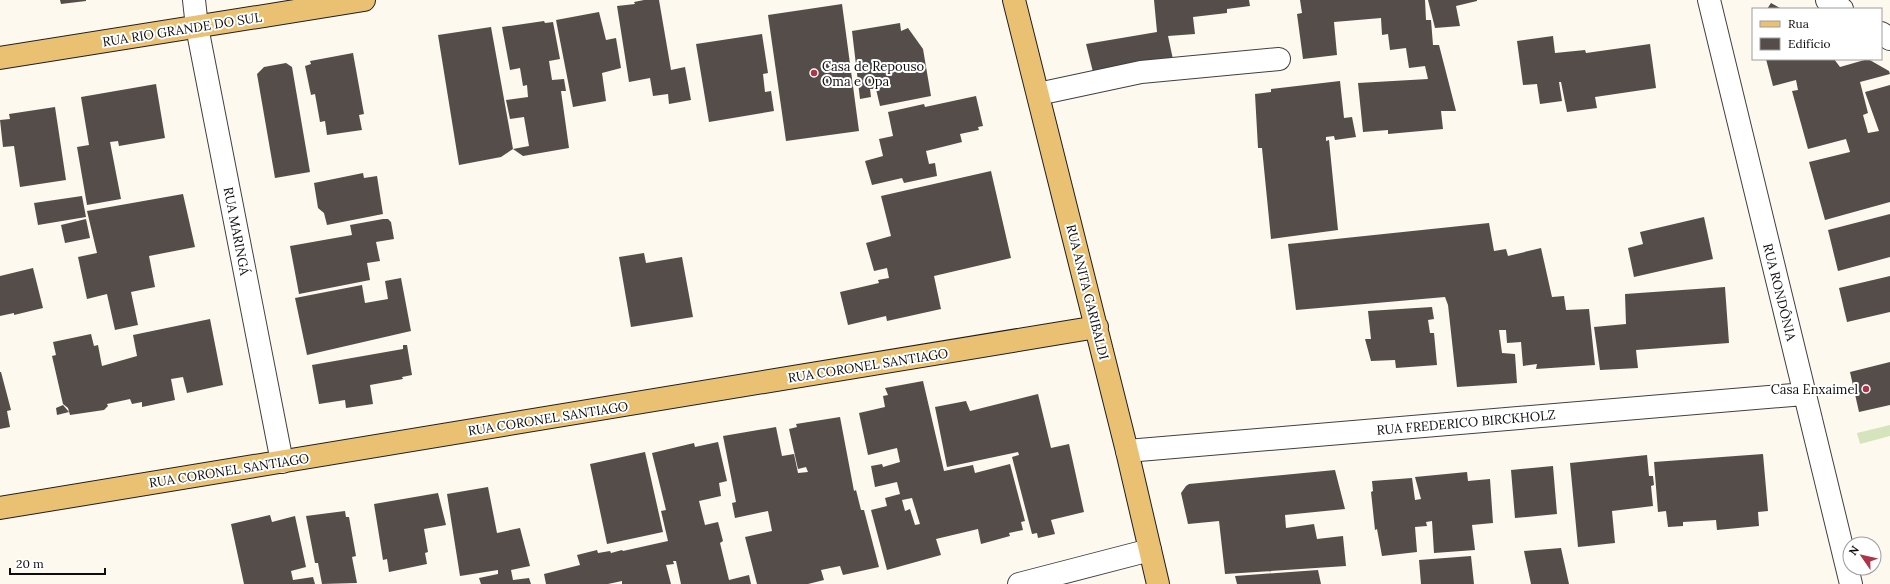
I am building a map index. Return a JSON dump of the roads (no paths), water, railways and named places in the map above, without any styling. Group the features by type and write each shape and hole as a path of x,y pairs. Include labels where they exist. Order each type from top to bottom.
{"main road":[{"name":"RUA RIO GRANDE DO SUL","path":"0,58 364,0"},
{"name":"RUA ANITA GARIBALDI","path":"1014,0 1097,327 1158,584"},
{"name":"RUA CORONEL SANTIAGO","path":"0,508 1097,327"}],"street":[{"name":"RUA MARINGÁ","path":"194,0 197,27 282,462"},
{"name":"RUA RONDÔNIA","path":"1709,0 1851,584"},
{"path":"1827,0 1840,8"},
{"path":"1038,94 1141,72 1279,59"},
{"name":"RUA FREDERICO BIRCKHOLZ","path":"1127,451 1804,394"},
{"path":"1019,584 1150,550"}],"place":[{"name":"Casa de Repouso Oma e Opa","path":"814,73"},
{"name":"Casa Enxaimel","path":"1866,389"}]}
